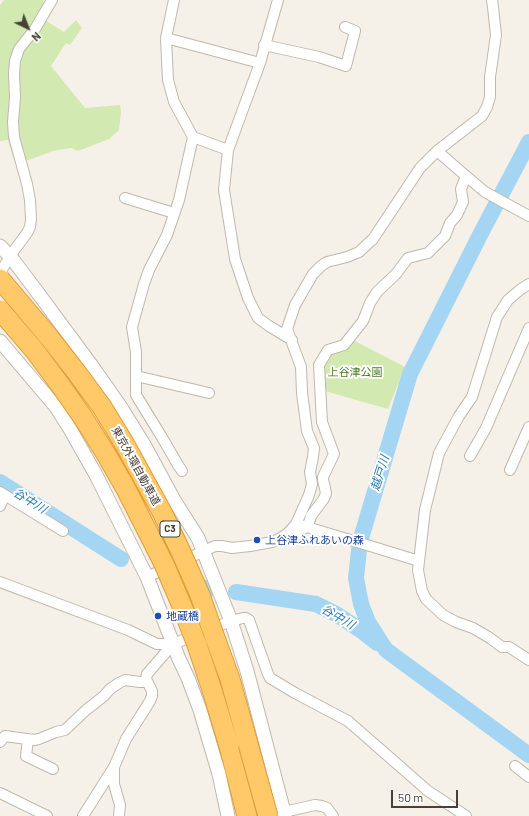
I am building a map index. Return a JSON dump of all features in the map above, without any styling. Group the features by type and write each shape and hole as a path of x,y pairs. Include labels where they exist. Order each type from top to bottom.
{"highway":[{"name":"東京外環自動車道","path":"0,279 49,337 102,408 124,443 163,514 200,595 230,679 241,717 279,815"},
{"name":"東京外環自動車道","path":"0,310 61,386 84,419 126,489 164,564 187,619 210,683 229,746 247,816"},
{"path":"229,746 241,816"}],"street":[{"path":"0,273 10,256 27,233 30,227 31,219 27,184 14,137 13,115 15,98 15,61 19,49 35,28 52,0"},
{"path":"174,0 166,38 168,80 174,102 192,137 179,200 167,235 149,270 132,327 136,352 136,395 182,471"},
{"path":"278,0 260,63 228,150 224,190 235,259 248,298 258,318 292,340"},
{"path":"293,538 300,526 310,494 312,484 310,472 314,448 307,431 302,393 302,367 287,329 295,305 313,274 321,266 327,262 359,252 373,239 420,168 437,151 482,116 490,97 490,77 496,35 492,0"},
{"path":"264,45 319,57 346,66 355,31 345,27"},
{"path":"166,38 260,63"},
{"path":"192,137 228,150"},
{"path":"437,151 485,192 529,216"},
{"path":"147,576 215,546 232,548 272,542 300,526 309,523 326,494 323,476 334,454 322,422 319,364 328,350 344,345 363,321 370,303 377,292 396,274 408,258 428,253 445,236 450,223 457,215 462,202 461,189 466,176"},
{"path":"125,198 174,213"},
{"path":"0,246 10,256 120,406 146,448 174,500 198,538 231,621 247,671 279,815 314,805 327,808 333,816"},
{"path":"529,284 508,300 497,317 472,397 459,416 439,454 425,510 418,570 422,591 426,599 443,615 456,622 473,628 502,647 509,646 529,660"},
{"path":"470,456 486,428 529,328"},
{"path":"0,341 56,407 70,429 96,476 147,576 200,710 219,774 228,816"},
{"path":"519,352 529,357"},
{"path":"136,376 209,393"},
{"path":"510,470 526,441 529,427"},
{"path":"0,506 3,494 63,531"},
{"path":"300,526 419,561"},
{"path":"0,582 128,630 157,644 173,644 231,621 246,618 249,620 270,678 348,721 428,791 466,816"},
{"path":"83,816 114,767 126,739 150,701 152,691 146,679 147,674 173,644"},
{"path":"0,742 5,736 34,740 65,730 110,689 125,680 147,682"},
{"path":"28,739 26,756 52,769"},
{"path":"515,766 529,777"},
{"path":"114,767 114,784 120,805 119,816"},
{"path":"0,793 47,816"}],"green space":[{"path":"4,0 43,0 53,8 45,20 64,32 76,20 82,28 70,45 66,43 51,66 85,108 120,105 121,112 119,130 109,139 78,151 71,148 53,151 26,161 13,157 8,140 0,141 0,5"},
{"name":"上谷津公園","path":"351,339 405,367 388,409 325,391 320,370 331,351"}],"waterway":[{"name":"越戸川","path":"529,142 410,374 362,535 356,578 361,604 368,622 386,650 529,755"},
{"name":"谷中川","path":"0,482 121,559"},
{"name":"谷中川","path":"165,574 190,584 210,589"},
{"name":"谷中川","path":"236,592 316,604 336,614 377,643"}],"place":[{"name":"上谷津ふれあいの森","path":"257,540"},
{"name":"地蔵橋","path":"158,616"}]}
